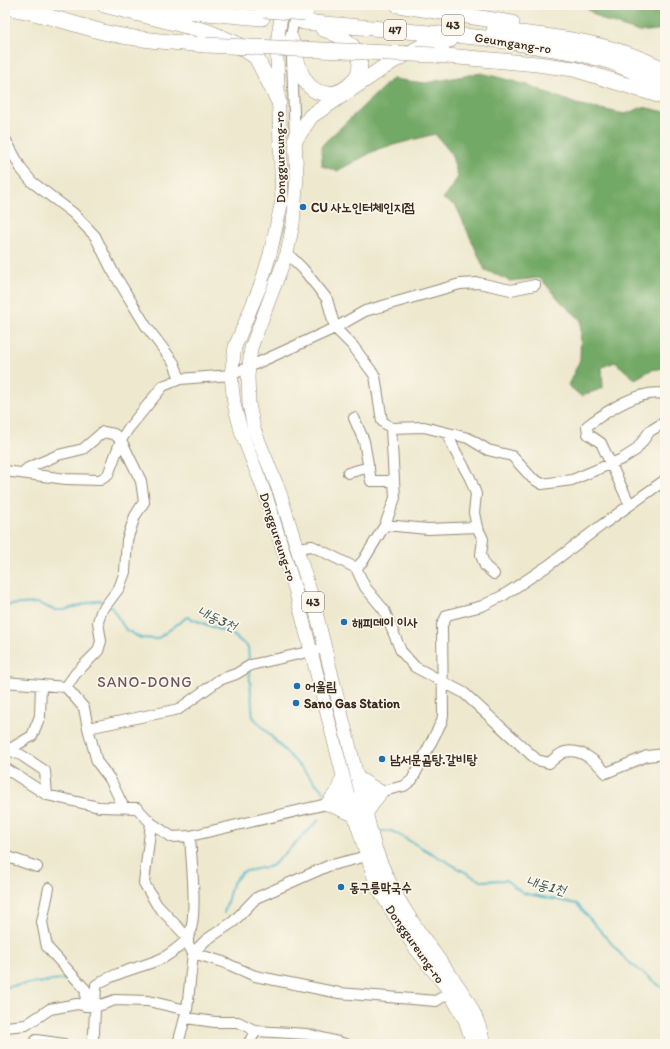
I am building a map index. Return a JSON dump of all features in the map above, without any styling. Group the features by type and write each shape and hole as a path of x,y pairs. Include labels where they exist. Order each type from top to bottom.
{"highway":[{"path":"104,5 206,32 235,42 256,57 279,102"},
{"name":"Geumgang-ro","path":"117,5 274,9"},
{"name":"Geumgang-ro","path":"206,5 274,9 486,38 578,54 612,62 665,85"},
{"path":"398,5 546,28 600,44"},
{"path":"5,7 45,15 104,32 158,41 206,45 435,55 537,64 574,69 665,97"},
{"path":"291,39 303,77 314,89 321,92 334,93 346,89 354,82 360,64 358,52 353,44 302,13"},
{"name":"Geumgang-ro","path":"302,13 456,25 563,38 600,44 665,70"},
{"name":"43","path":"295,140 311,116 393,61 425,45 444,41 486,38"}],"main road":[{"name":"Donggureung-ro","path":"274,9 278,36 277,57 282,201 270,254 261,284 235,347 231,375 234,404 242,434 279,538 312,651 349,799 360,815 382,870 399,901 433,952 455,989 473,1044"},
{"name":"Donggureung-ro","path":"295,140 297,177 293,224 287,253 255,336 251,348 248,367 249,404 254,429 280,493 298,548 325,648 362,796 360,815 367,856 377,887 388,907 415,948 473,1008 484,1044"},
{"path":"343,776 337,790 327,804 360,815 381,792 357,777"}],"street":[{"name":"Donggureung-ro","path":"295,140 291,39 302,13"},
{"path":"5,139 22,170 32,182 73,213 95,236 112,270 146,326 174,363 180,379"},
{"path":"287,253 303,269 327,299 335,328 353,346 375,376 382,421 391,428 424,427 468,438 488,450 512,456 532,478 542,484 572,480 611,463 636,450 650,431 665,422"},
{"path":"5,471 84,480 100,480 108,475 121,440 132,423 163,386 180,379 231,375 335,328 364,311 460,284 478,283 511,290 535,285"},
{"path":"630,505 601,442 588,434 586,426 602,414 625,402 653,393 665,394"},
{"path":"354,418 364,442 371,481 393,481"},
{"path":"356,568 363,561 385,525 395,498 391,428"},
{"path":"22,473 28,468 58,455 83,449 103,432 114,434 121,440 141,481 144,502 135,516 127,540 125,572 118,588 101,612 98,622 101,641 98,651 76,673 66,687"},
{"path":"448,434 454,449 470,478 476,494 474,513 477,527 483,539 481,555 485,566 494,574"},
{"path":"348,473 369,467"},
{"path":"5,768 47,795 99,807 123,806 137,808 152,823 172,837 190,836 404,786 412,780 442,721 442,625 447,615 482,606 504,595 549,565 665,480"},
{"path":"385,525 428,529 477,527"},
{"path":"298,548 312,546 356,568 365,587 384,610 401,651 415,668 464,693 537,760 549,763 565,752 578,753 596,760 606,773 647,756 665,754"},
{"path":"88,728 179,709 219,680 236,674 249,666 325,648"},
{"path":"5,682 66,687 84,708 97,762 110,779 123,806"},
{"path":"7,751 32,736 40,716 41,685"},
{"path":"7,751 21,755 45,771 47,795"},
{"path":"152,823 144,883 157,905 188,938"},
{"path":"178,1044 186,1014 193,953 188,944 194,910 190,836"},
{"path":"5,856 38,867"},
{"path":"193,953 206,940 233,922 256,898 328,866 367,856"},
{"path":"49,888 42,922 47,946 86,990 94,1033 91,1044"},
{"path":"90,1007 96,985 108,977 165,957 188,938"},
{"path":"193,953 223,962 255,976 339,993 436,1001 455,989"},
{"path":"5,1027 26,1025 50,1009 77,1004 90,1007 115,1000 148,1001 215,1022 238,1022 256,1031 307,1034 346,1044"},
{"path":"26,1025 35,1042 64,1044"},
{"path":"248,1044 256,1031"}],"green space":[{"path":"588,5 665,5 665,29 639,32 603,20 587,9"},
{"path":"283,59 289,183 285,227 278,248"},
{"path":"481,73 528,85 576,104 625,114 643,107 665,112 665,368 651,370 635,379 615,362 602,367 603,388 581,396 568,385 580,360 581,320 562,303 540,278 510,281 485,270 456,206 443,199 458,177 451,153 435,134 378,149 337,171 322,166 322,145 392,79 425,83"}],"waterway":[{"name":"내동3천","path":"5,605 38,603 54,610 64,610 99,600 105,603"},
{"name":"내동3천","path":"110,605 126,630 141,638 157,639 187,617 233,635 248,647 249,661"},
{"name":"내동3천","path":"249,670 253,717 324,792"},
{"name":"내동1천","path":"224,913 232,884 242,872 272,866 320,819"},
{"name":"내동1천","path":"378,831 392,831 481,881 506,880 523,893 577,904 625,959 665,990"},
{"name":"내동1천","path":"5,987 68,979"}],"place":[{"name":"CU 사노인터체인지점","path":"303,207"},
{"name":"해피데이 이사","path":"344,622"},
{"name":"어울림","path":"297,686"},
{"name":"Sano Gas Station","path":"296,703"},
{"name":"남서문곰탕.갈비탕","path":"382,759"},
{"name":"동구릉막국수","path":"341,887"}],"district":[{"name":"SANO-DONG","path":"145,682"}]}
